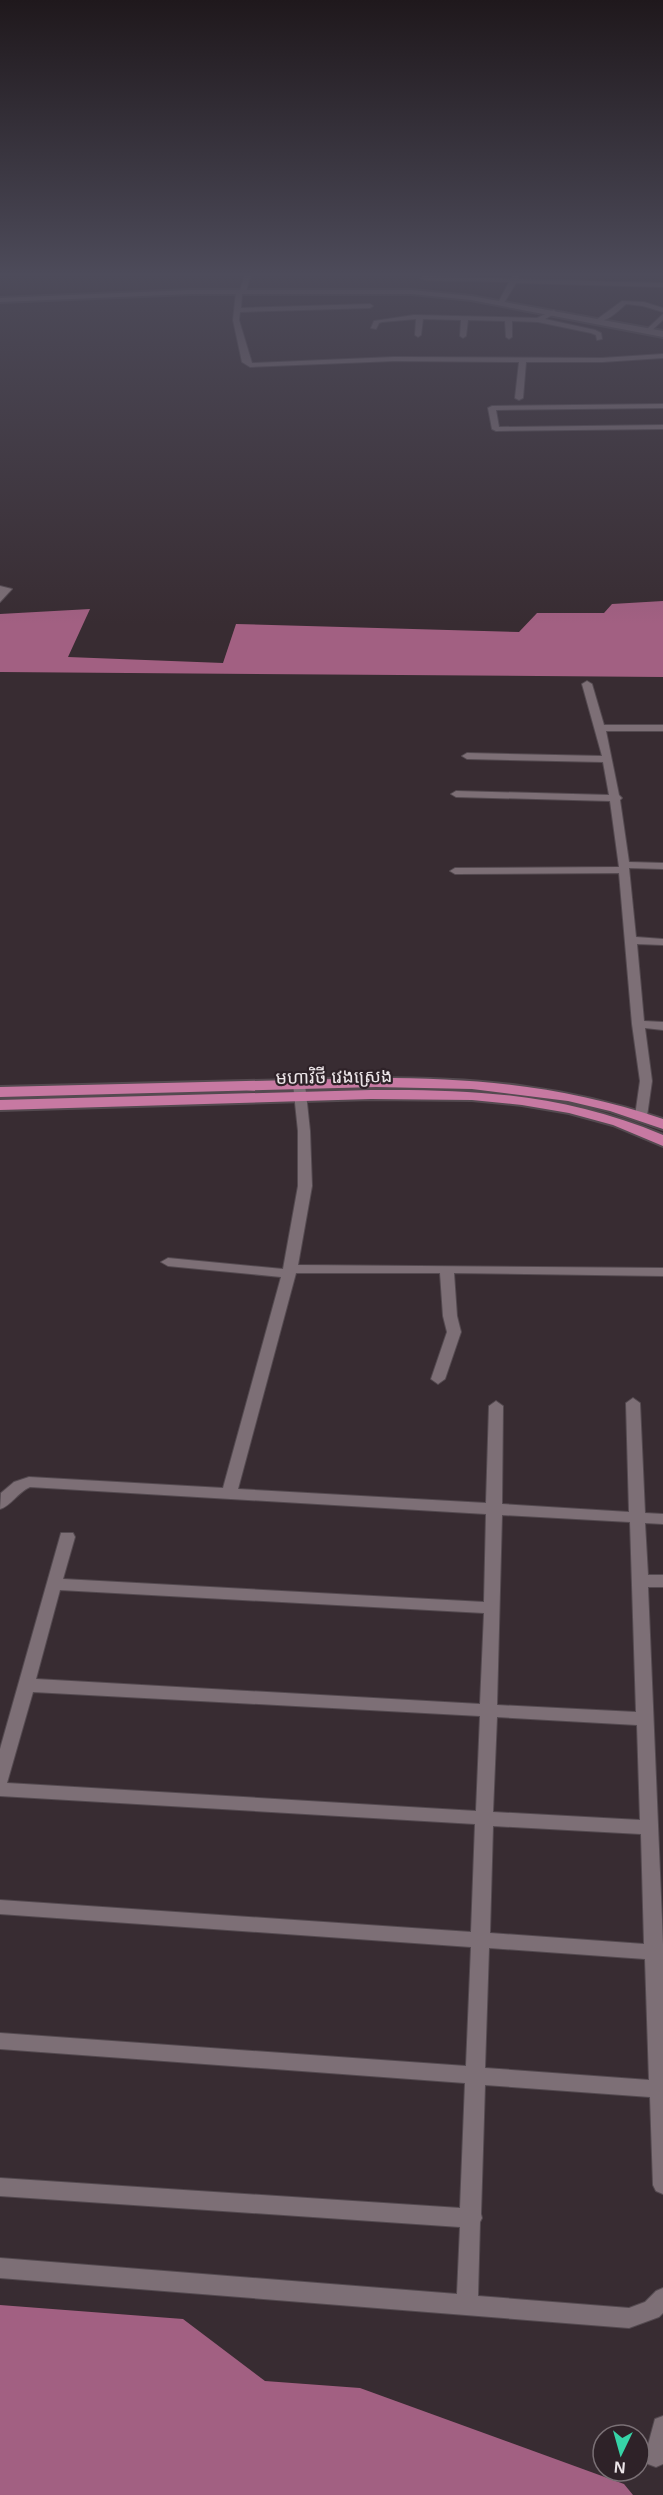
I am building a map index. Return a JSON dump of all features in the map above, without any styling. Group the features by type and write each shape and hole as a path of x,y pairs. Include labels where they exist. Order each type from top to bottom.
{"main road":[{"name":"មហាវិថី វេងស្រេង","path":"0,1105 299,1090 416,1081 490,1084 541,1090 588,1100 663,1124"},
{"name":"មហាវិថី វេងស្រេង","path":"0,1092 299,1090 452,1095 537,1103 620,1124 663,1141"}],"street":[{"path":"519,398 520,390"},
{"path":"663,406 492,408 496,429 663,427"},
{"path":"0,589 8,589 0,599"},
{"path":"587,684 602,728 616,798 646,1086 646,1102 641,1116"},
{"path":"602,728 663,728"},
{"path":"466,756 608,759"},
{"path":"456,794 616,798"},
{"path":"454,871 663,866"},
{"path":"631,940 663,942"},
{"path":"638,1024 663,1026"},
{"path":"230,1493 289,1271 305,1186 304,1131 299,1090"},
{"path":"168,1262 289,1271 370,1267 663,1272"},
{"path":"438,1379 454,1332 450,1316 447,1270"},
{"path":"633,1403 654,1952 660,2031 659,2089 663,2185"},
{"path":"467,2305 472,2218 474,2076 492,1608 496,1406"},
{"path":"0,1504 19,1484 29,1482 663,1519"},
{"path":"0,1780 67,1537"},
{"path":"640,1581 663,1581"},
{"path":"54,1584 492,1608"},
{"path":"26,1685 645,1719"},
{"path":"0,1789 649,1828"},
{"path":"0,1907 654,1952"},
{"path":"0,2041 659,2089"},
{"path":"0,2187 472,2218"},
{"path":"0,2268 629,2318 652,2310 663,2298"},
{"path":"656,2456 663,2427"}],"shaded area":[{"path":"663,601 663,677 0,672 0,614 90,609 68,657 223,663 236,624 519,632 537,613 604,613 612,604"},
{"path":"0,2305 183,2319 265,2381 360,2388 591,2472 591,2483 624,2484 633,2495 0,2495"}]}
